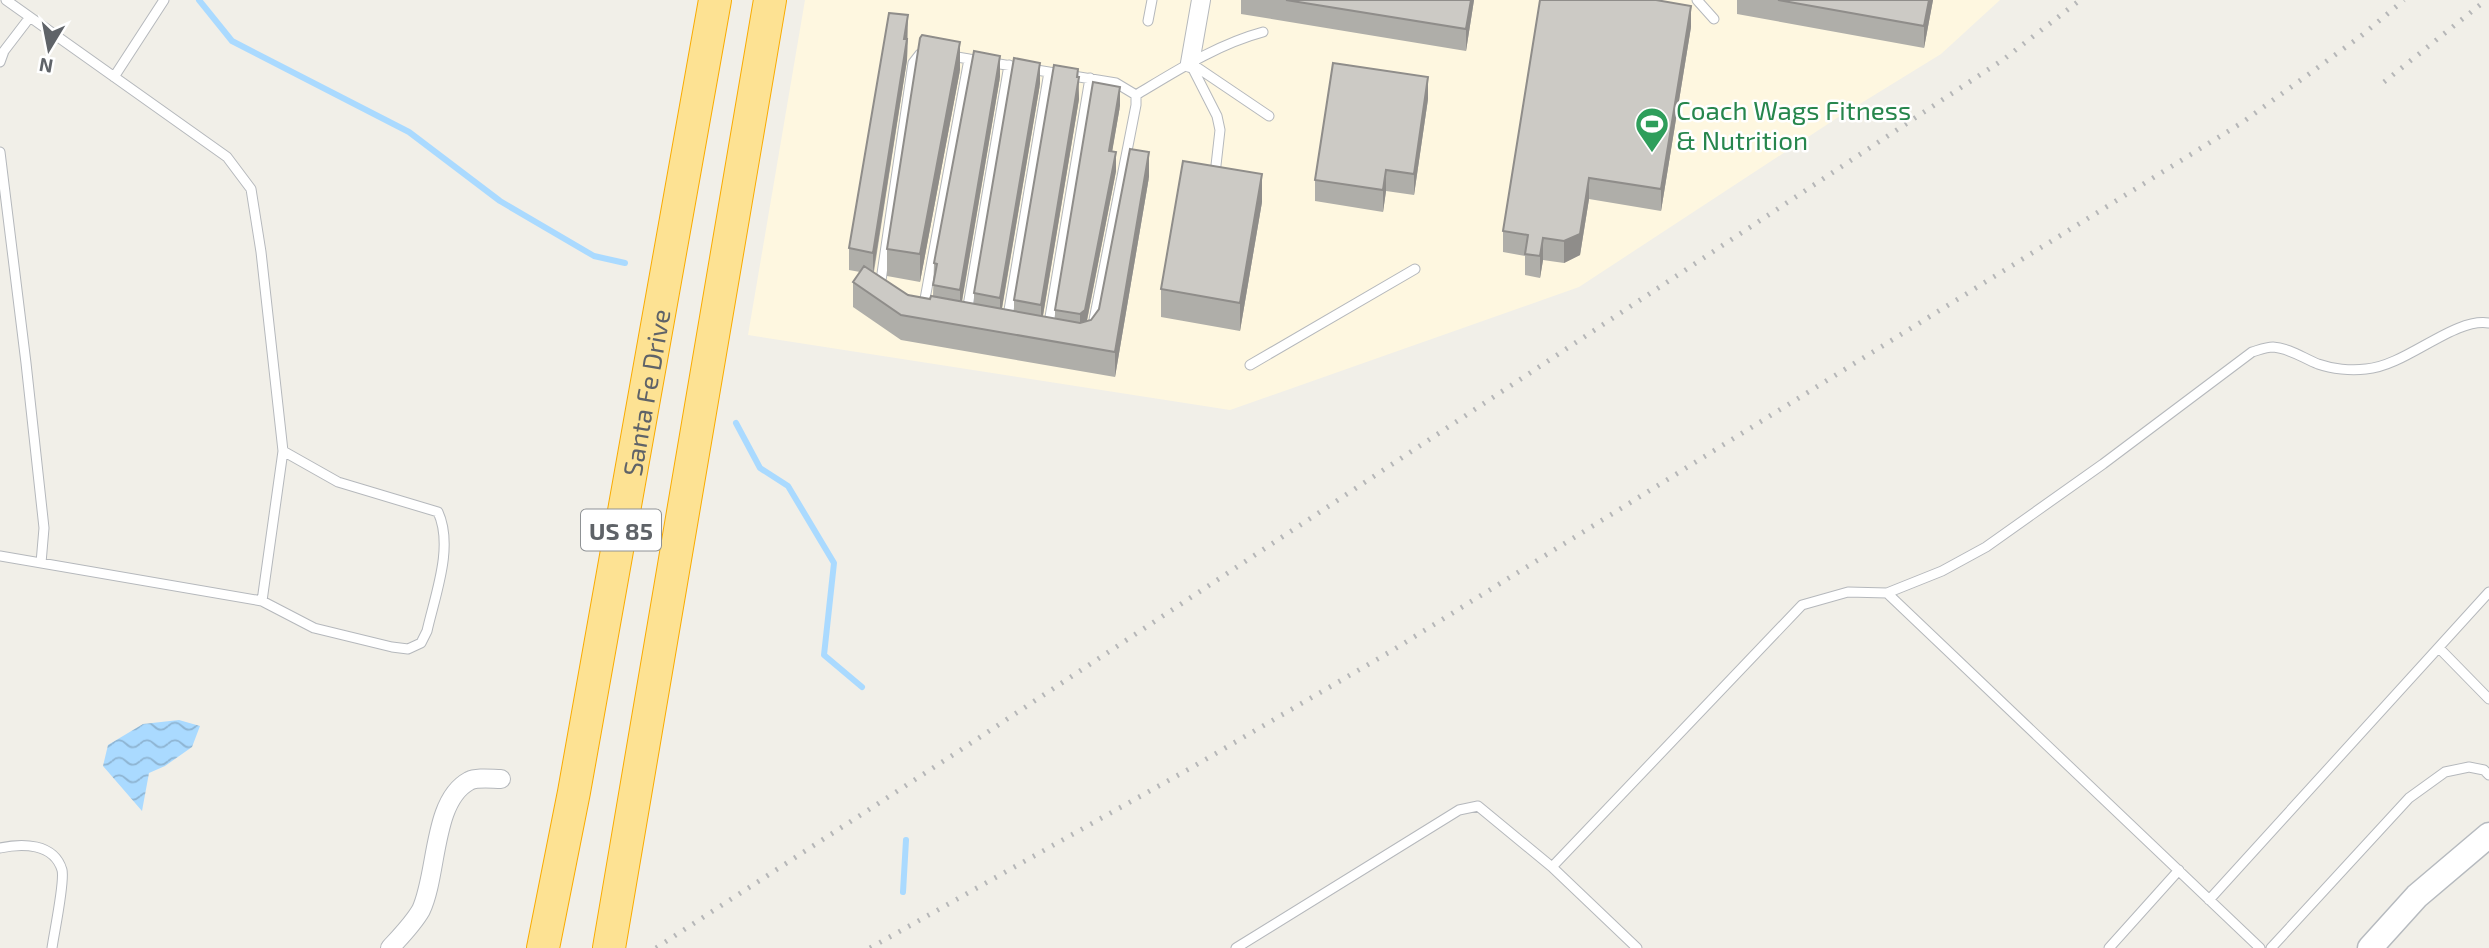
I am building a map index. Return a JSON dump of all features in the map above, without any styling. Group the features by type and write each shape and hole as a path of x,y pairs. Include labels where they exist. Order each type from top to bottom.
{"highway":[{"name":"Santa Fe Drive","path":"543,948 574,792 715,0"},
{"name":"Santa Fe Drive","path":"609,948 770,0"}],"street":[{"path":"1190,63 1201,0"},
{"path":"390,948 420,911 429,887 444,816 455,792 471,779 501,779"},
{"path":"2370,948 2417,896 2489,835"}],"lane":[{"path":"6,0 227,157 251,189 261,252 283,451 262,601"},
{"path":"114,77 164,0"},
{"path":"1148,22 1152,0"},
{"path":"1697,0 1714,19"},
{"path":"0,62 4,51 30,17"},
{"path":"1136,95 1190,63 1263,32"},
{"path":"885,295 879,283 913,63 920,54 929,52"},
{"path":"942,54 1116,83 1136,95"},
{"path":"910,310 925,313 968,59"},
{"path":"1190,63 1269,117"},
{"path":"1190,63 1217,116 1220,130 1215,174"},
{"path":"953,318 966,320 1009,65"},
{"path":"1006,327 1049,72"},
{"path":"1047,335 1090,78"},
{"path":"1092,332 1136,95"},
{"path":"0,152 44,528 41,563"},
{"path":"1250,365 1415,269"},
{"path":"1552,867 1802,605 1847,592 1887,593 1942,571 1986,547 2103,464 2252,352 2272,347 2288,350 2320,365 2338,369 2367,369 2393,362 2474,321 2489,322"},
{"path":"993,325 1020,330"},
{"path":"1033,332 1058,337"},
{"path":"0,556 262,601 314,628 392,647 408,649 421,643 427,631 446,542 444,525 438,512 338,482 283,451"},
{"path":"2209,900 2489,592"},
{"path":"1887,593 2260,948"},
{"path":"2439,648 2489,699"},
{"path":"2271,948 2409,798 2445,772 2469,767 2484,770 2489,775"},
{"path":"1236,948 1460,810 1478,806 1552,867 1637,948"},
{"path":"0,848 16,844 31,845 46,851 57,860 63,872 52,948"},
{"path":"2109,948 2179,870"}],"shaded area":[{"path":"805,0 2000,0 1941,54 1837,118 1579,287 1230,410 748,335"}],"water":[{"path":"179,720 200,726 192,747 165,766 149,773 142,811 103,766 108,745 143,724"}],"building":[{"path":"1286,0 1471,0 1466,29"},
{"path":"1540,0 1656,0 1691,6 1661,189 1589,178 1580,234 1564,241 1543,238 1540,256 1525,254 1528,235 1503,231"},
{"path":"1778,0 1929,0 1924,26"},
{"path":"889,13 908,15 904,39 907,39 873,253 849,248"},
{"path":"922,35 960,42 920,254 887,249"},
{"path":"974,51 1000,56 960,290 933,285 937,264 934,263"},
{"path":"1014,58 1040,63 1000,298 974,293"},
{"path":"1333,63 1428,77 1414,174 1386,170 1383,190 1315,180"},
{"path":"1054,65 1078,69 1079,77 1041,305 1014,300"},
{"path":"1093,82 1120,87 1109,151 1116,152 1085,310 1080,314 1055,310"},
{"path":"1130,149 1149,152 1115,352 901,315 853,282 864,266 908,295 930,299 931,296 1080,323 1091,320 1099,309"},
{"path":"1183,161 1262,174 1240,303 1161,289"}],"waterway":[{"path":"199,0 232,41 409,132 500,201 594,256 625,263"},
{"path":"736,423 760,468 788,486 834,563 824,655 862,687"},
{"path":"903,892 906,840"}],"railway":[{"path":"656,948 962,749 2004,59 2080,0"},
{"path":"870,948 1196,765 1393,650 2243,122 2361,36 2404,0"},
{"path":"2384,82 2486,0"}],"place":[{"name":"Coach Wags Fitness & Nutrition","path":"1652,154"}]}
